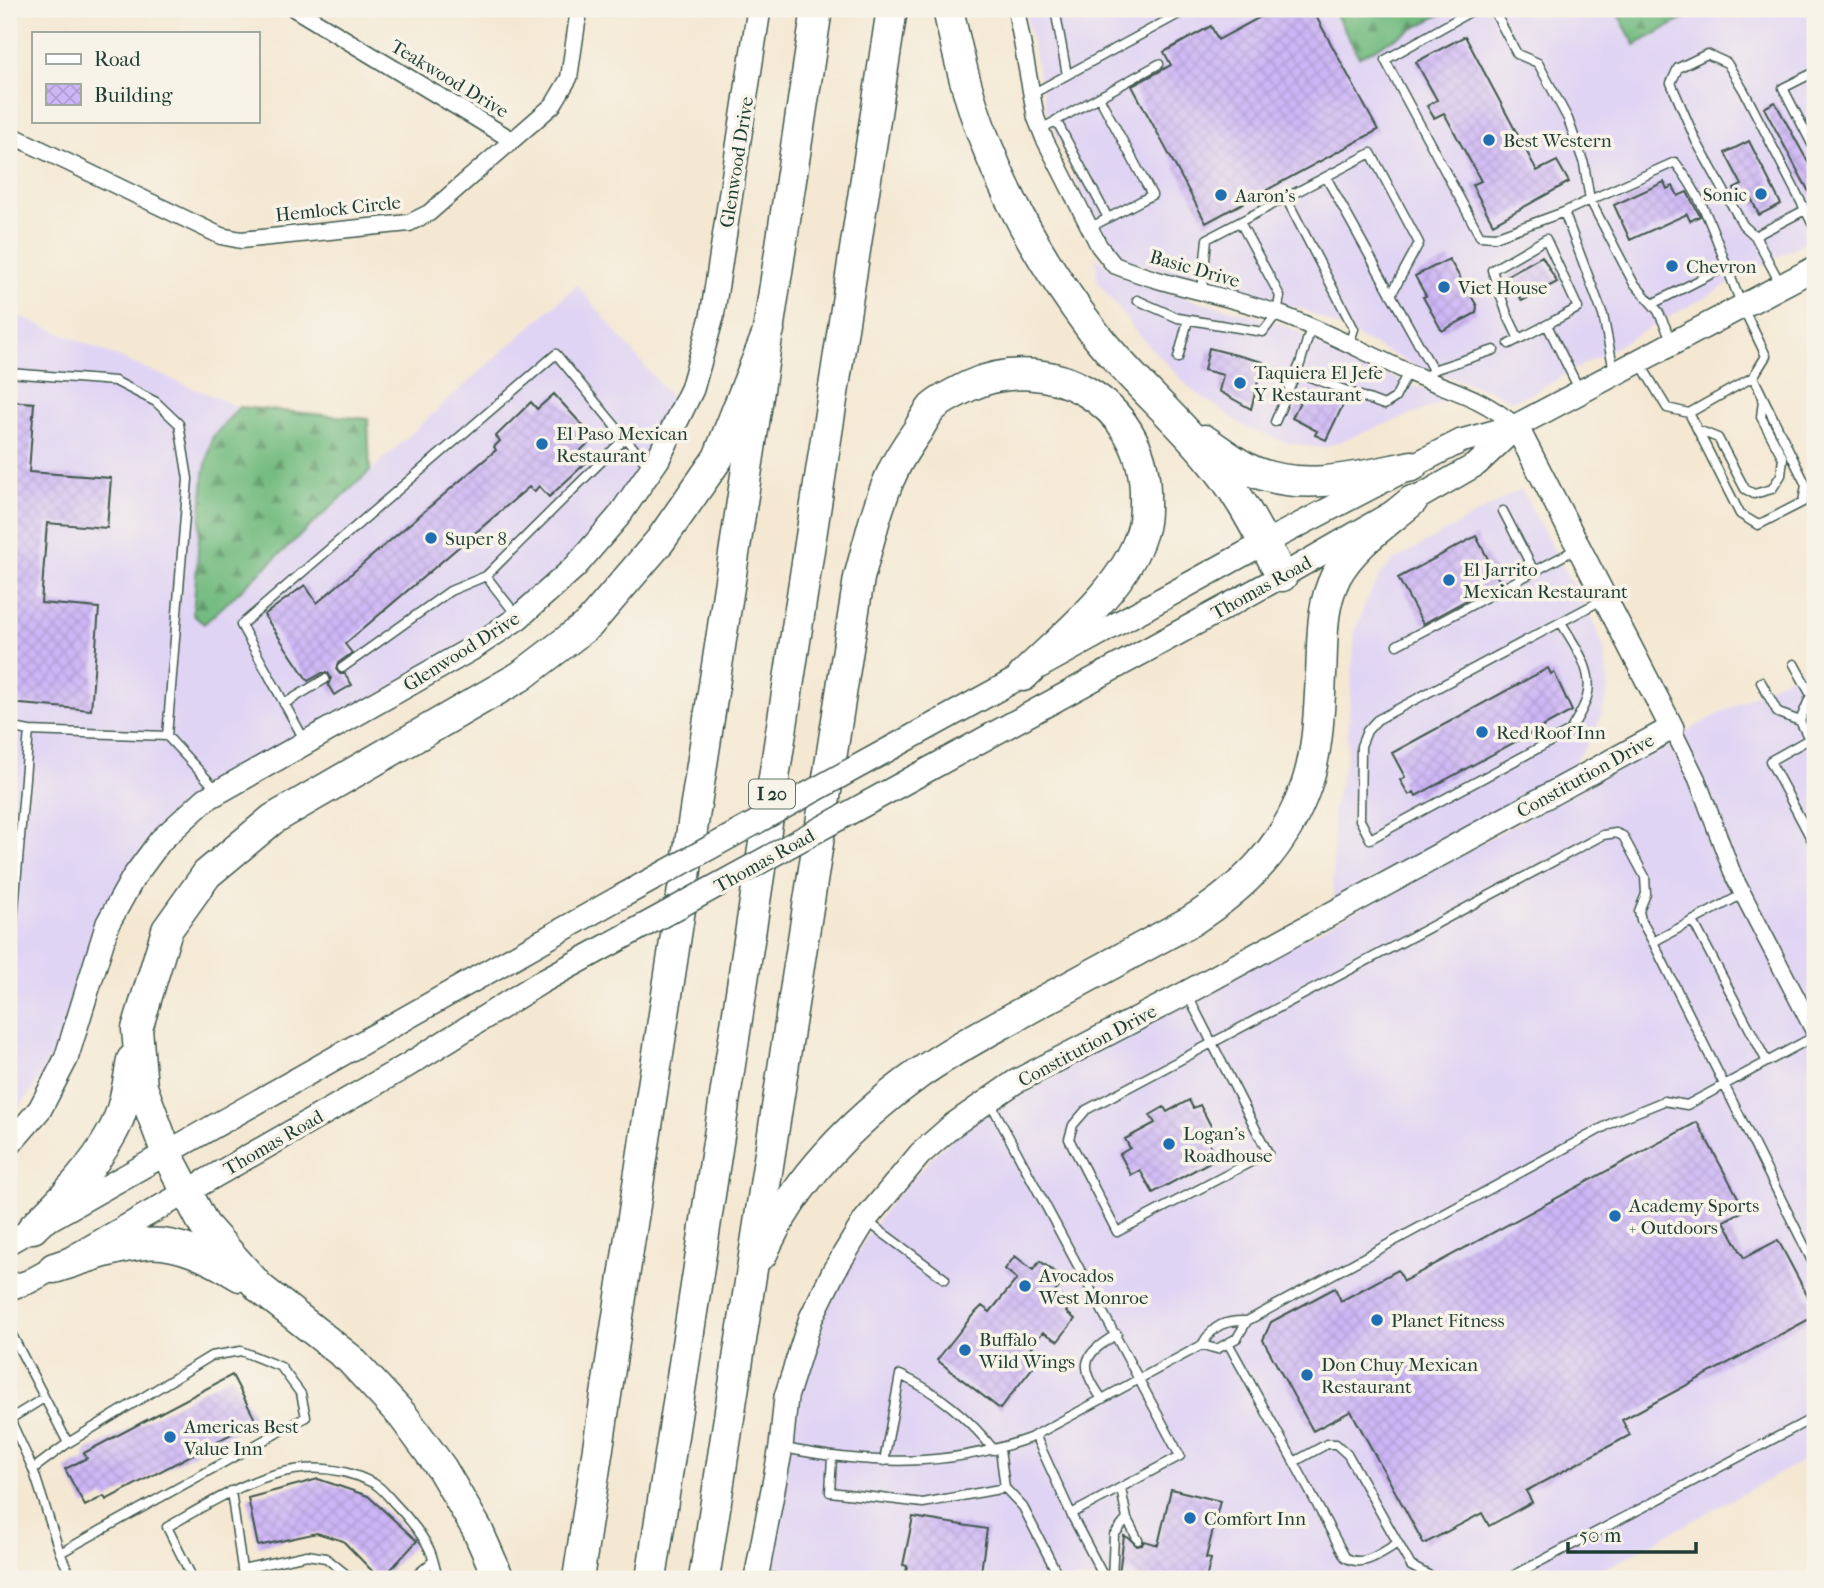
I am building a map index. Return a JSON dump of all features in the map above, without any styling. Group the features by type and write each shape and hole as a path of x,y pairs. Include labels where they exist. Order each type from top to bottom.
{"highway":[{"path":"578,1579 817,9"},
{"name":"I 20","path":"651,1579 891,9"},
{"path":"948,9 960,63 987,147 1030,234 1093,331 1211,460 1237,494 1283,576"},
{"path":"21,1235 84,1176 113,1132 127,1087 147,991 167,930 207,874 273,819 521,676 589,624 660,541 718,458 769,330"},
{"path":"704,1579 859,578 893,471 932,408 958,391 989,377 1010,373 1045,374 1074,384 1090,394 1117,417 1134,444 1144,475 1145,509 1142,533 1126,565 1104,596 1023,676"},
{"path":"1179,425 1255,472 1295,481 1336,482 1412,466"},
{"path":"747,1301 771,1232 789,1205 811,1173 880,1103 918,1074 968,1042 1191,921 1226,899 1268,855 1296,812 1307,784 1317,726 1321,628 1328,596 1337,574 1360,545 1412,501"},
{"path":"137,1029 142,1087 167,1154 204,1225 260,1288"},
{"path":"54,1268 145,1244 182,1248 219,1264 260,1288 350,1359 403,1416 442,1469 477,1529 499,1579"}],"main road":[{"name":"Glenwood Drive","path":"9,1145 40,1109 66,1059 108,923 133,878 161,840 206,799 473,648 519,618 575,567 619,516 651,469 692,389 712,317 759,9"},
{"name":"Thomas Road","path":"21,1235 622,896 1264,543 1461,441 1516,426 1815,268"},
{"name":"Thomas Road","path":"9,1288 28,1282 54,1268 408,1065 541,982 1283,576 1477,464 1516,426"},
{"path":"1516,426 1672,728"},
{"name":"Constitution Drive","path":"757,1577 781,1447 786,1397 811,1318 834,1270 865,1220 920,1154 953,1125 1015,1082 1186,993 1672,728"}],"street":[{"name":"Teakwood Drive","path":"295,9 512,140"},
{"name":"Hemlock Circle","path":"9,134 221,236 241,240 409,223 429,213 553,105 569,78 579,9"},
{"name":"Basic Drive","path":"1016,9 1041,129 1056,165 1089,228 1105,256 1114,265 1277,313 1408,372 1429,374 1494,408 1516,426"},
{"path":"1672,728 1696,779 1734,877 1815,1035"}],"lane":[{"path":"1055,9 1067,75"},
{"path":"1032,94 1188,9"},
{"path":"1475,9 1385,60 1480,236 1496,237 1564,212 1675,162 1694,186 1766,356 1753,377 1689,413 1667,408 1639,361"},
{"path":"1493,9 1517,54 1538,63 1568,119 1584,164 1590,200 1633,282 1658,311 1673,343"},
{"path":"1782,286 1755,236 1743,225 1696,141 1671,83 1678,68 1707,54 1727,63 1815,229"},
{"path":"1041,129 1159,64"},
{"path":"1815,72 1783,88 1815,150"},
{"path":"1089,228 1152,195 1098,97"},
{"path":"1056,120 1108,218"},
{"path":"1202,291 1207,239 1371,153 1419,243 1391,295"},
{"path":"1326,177 1391,295 1429,374 1494,350"},
{"path":"1286,198 1354,329 1349,344"},
{"path":"1755,236 1805,210"},
{"path":"1564,212 1602,315 1615,374"},
{"path":"1137,300 1178,318 1263,332 1277,313 1280,296 1240,222"},
{"path":"1509,344 1519,339 1547,325 1578,308 1546,239 1492,270 1519,339"},
{"path":"1652,304 1727,266"},
{"path":"1178,358 1188,320"},
{"path":"1547,325 1581,392"},
{"path":"1275,422 1297,372 1311,327"},
{"path":"305,743 241,625 556,354 651,469"},
{"path":"1297,372 1384,405 1395,398 1408,372"},
{"path":"9,373 115,381 156,402 179,424 188,479 167,736"},
{"path":"1689,413 1740,514 1758,525 1803,502 1806,485 1753,377"},
{"path":"1698,429 1718,438 1745,489 1754,494 1772,489 1781,475 1783,458 1761,417 1763,399"},
{"path":"342,668 450,591 486,576 625,438"},
{"path":"1503,511 1534,571"},
{"path":"1397,645 1579,548"},
{"path":"486,576 519,618"},
{"path":"1561,622 1586,666 1590,681 1587,698 1570,732 1370,839 1360,820 1361,746 1367,731 1377,720 1605,598"},
{"path":"1794,664 1811,695 1800,721"},
{"path":"284,704 325,679"},
{"path":"1761,682 1777,713 1800,721 1812,739 1770,761 1815,846"},
{"path":"9,727 29,731 167,736 218,792"},
{"path":"9,967 29,731"},
{"path":"1186,993 1212,1043 1268,1153 1117,1232 1069,1139 1073,1125 1086,1110 1212,1043 1603,835 1616,833 1623,836 1645,877 1646,894 1639,911 1815,1267"},
{"path":"1653,942 1743,894"},
{"path":"1693,921 1767,1062"},
{"path":"781,1447 832,1457 884,1461 952,1459 997,1449 1035,1435 1202,1345 1210,1332 1230,1321 1247,1321 1617,1120 1664,1101 1687,1105 1815,1035"},
{"path":"989,1099 1180,1457 1071,1514"},
{"path":"865,1220 945,1279"},
{"path":"1202,1345 1217,1349 1237,1338 1247,1321"},
{"path":"9,1329 68,1443"},
{"path":"1102,1399 1087,1376 1088,1360 1095,1347 1116,1335"},
{"path":"1228,1343 1345,1557 1353,1562 1362,1562 1398,1543"},
{"path":"33,1469 68,1443 212,1356 242,1351 281,1367 301,1394 306,1417 60,1553"},
{"path":"884,1461 900,1375 922,1385 997,1449 1005,1488 1023,1507 1060,1579"},
{"path":"44,1398 9,1418 33,1469 60,1553 72,1579"},
{"path":"1507,1579 1815,1417"},
{"path":"1035,1435 1071,1514 1105,1579"},
{"path":"1294,1462 1327,1444 1336,1444 1348,1455 1411,1566 1436,1579"},
{"path":"832,1457 830,1492 923,1503 1005,1488"},
{"path":"193,1579 167,1527 231,1491 275,1473 310,1467 333,1469 375,1484 403,1512 431,1550 438,1579"},
{"path":"1121,1488 1126,1519 1138,1539"},
{"path":"231,1491 244,1579"},
{"path":"1112,1579 1114,1535 1126,1519"},
{"path":"242,1569 307,1555 326,1558 352,1579"},
{"path":"412,1579 433,1560"},
{"path":"757,1577 782,1579"}],"shaded area":[{"path":"1025,9 1333,9 1359,57 1451,9 1615,9 1635,45 1701,9 1815,9 1815,236 1536,391 1511,401 1493,391 1417,367 1305,310 1121,258 1082,194 1047,112"},
{"path":"1096,256 1119,275 1145,287 1277,322 1379,372 1450,400 1323,448 1288,443 1249,429 1192,390 1135,331 1097,280"},
{"path":"577,285 677,405 623,498 568,563 479,635 164,824 53,1053 34,1089 9,1118 9,312 239,407 212,438 204,624"},
{"path":"1521,489 1594,624 1604,649 1608,682 1606,702 1597,726 1586,747 1559,776 1333,901 1333,808 1346,761 1355,632 1366,601 1381,574 1393,561"},
{"path":"1815,662 1815,1454 1586,1579 769,1579 794,1412 803,1374 829,1304 860,1247 887,1207 937,1152 1014,1095"}],"green space":[{"path":"1333,9 1370,9 1377,15 1398,15 1413,9 1451,9 1359,57"},
{"path":"1615,9 1701,9 1635,45"},
{"path":"239,407 368,419 370,471 204,624 193,615 204,474 212,438"}],"water":[{"path":"1370,9 1413,9 1398,15 1377,15"}],"building":[{"path":"1275,9 1312,9 1378,130 1206,223 1132,86 1171,65 1164,52 1211,26 1218,40"},
{"name":"Best Western","path":"1465,36 1537,171 1557,161 1569,182 1493,224 1472,185 1481,181 1444,113 1434,118 1427,106 1437,100 1416,62"},
{"path":"1775,102 1815,175 1815,203 1764,108"},
{"path":"1749,141 1781,204 1759,215 1751,198 1742,203 1734,189 1742,185 1725,153"},
{"path":"1664,182 1667,189 1673,186 1678,196 1687,192 1700,216 1690,221 1687,214 1630,240 1614,205"},
{"path":"1542,256 1557,282 1522,301 1508,275"},
{"name":"Viet House","path":"1449,259 1477,306 1476,313 1442,331 1415,276"},
{"name":"Taquiera El Jefe Y Restaurant","path":"1209,348 1263,362 1251,409 1219,391 1223,375 1204,370"},
{"path":"1306,389 1331,401 1332,398 1344,403 1326,440 1315,435 1317,431 1292,418"},
{"name":"Super 8","path":"554,394 594,438 581,450 590,459 549,497 539,486 534,492 529,487 345,644 352,653 338,663 336,669 340,674 345,674 352,685 334,695 328,685 331,678 328,673 322,673 308,681 264,615 305,585 317,603 496,450 494,447 500,441 496,436 531,402 537,409"},
{"path":"9,401 34,403 29,472 111,478 107,528 47,523 41,603 99,608 91,710 9,703"},
{"name":"El Jarrito Mexican Restaurant","path":"1476,536 1500,582 1423,624 1398,578"},
{"name":"Red Roof Inn","path":"1548,668 1551,674 1554,672 1572,711 1416,796 1414,792 1409,795 1400,780 1405,777 1392,753"},
{"name":"Logan's Roadhouse","path":"1189,1100 1193,1108 1200,1105 1213,1130 1205,1135 1217,1158 1153,1193 1140,1170 1131,1175 1120,1154 1130,1148 1125,1139 1155,1123 1150,1115 1164,1107 1167,1112"},
{"path":"1697,1122 1745,1210 1724,1221 1744,1258 1778,1240 1815,1310 1815,1316 1622,1420 1630,1435 1526,1491 1532,1502 1489,1526 1482,1513 1424,1544 1351,1411 1313,1431 1263,1340 1271,1322 1335,1288 1341,1301 1398,1270 1404,1281"},
{"path":"1015,1256 1033,1270 1040,1261 1065,1280 1055,1292 1072,1305 1066,1312 1075,1319 1058,1341 1043,1332 1026,1354 1037,1362 1000,1409 937,1360 972,1316 982,1306 990,1312 1017,1279 1005,1269"},
{"name":"Americas Best Value Inn","path":"232,1375 256,1421 106,1500 104,1496 85,1506 65,1469 87,1458 84,1453"},
{"path":"318,1479 368,1496 417,1541 382,1579 343,1541 317,1533 258,1546 248,1498"},
{"name":"Comfort Inn","path":"1171,1489 1220,1501 1206,1558 1211,1559 1206,1579 1145,1579 1136,1577 1132,1570 1119,1573 1124,1536 1137,1546 1144,1541 1158,1545"},
{"path":"913,1517 987,1529 980,1579 905,1579 907,1566 903,1565"}],"place":[{"name":"Best Western","path":"1489,140"},
{"name":"Sonic","path":"1761,194"},
{"name":"Aaron's","path":"1221,195"},
{"name":"Chevron","path":"1672,266"},
{"name":"Viet House","path":"1444,287"},
{"name":"Taquiera El Jefe Y Restaurant","path":"1240,383"},
{"name":"El Paso Mexican Restaurant","path":"542,444"},
{"name":"Super 8","path":"431,538"},
{"name":"El Jarrito Mexican Restaurant","path":"1449,580"},
{"name":"Red Roof Inn","path":"1482,732"},
{"name":"Logan's Roadhouse","path":"1169,1144"},
{"name":"Academy Sports + Outdoors","path":"1615,1216"},
{"name":"Avocados West Monroe","path":"1025,1286"},
{"name":"Planet Fitness","path":"1377,1320"},
{"name":"Buffalo Wild Wings","path":"965,1350"},
{"name":"Don Chuy Mexican Restaurant","path":"1307,1375"},
{"name":"Americas Best Value Inn","path":"170,1437"},
{"name":"Comfort Inn","path":"1190,1518"}]}
